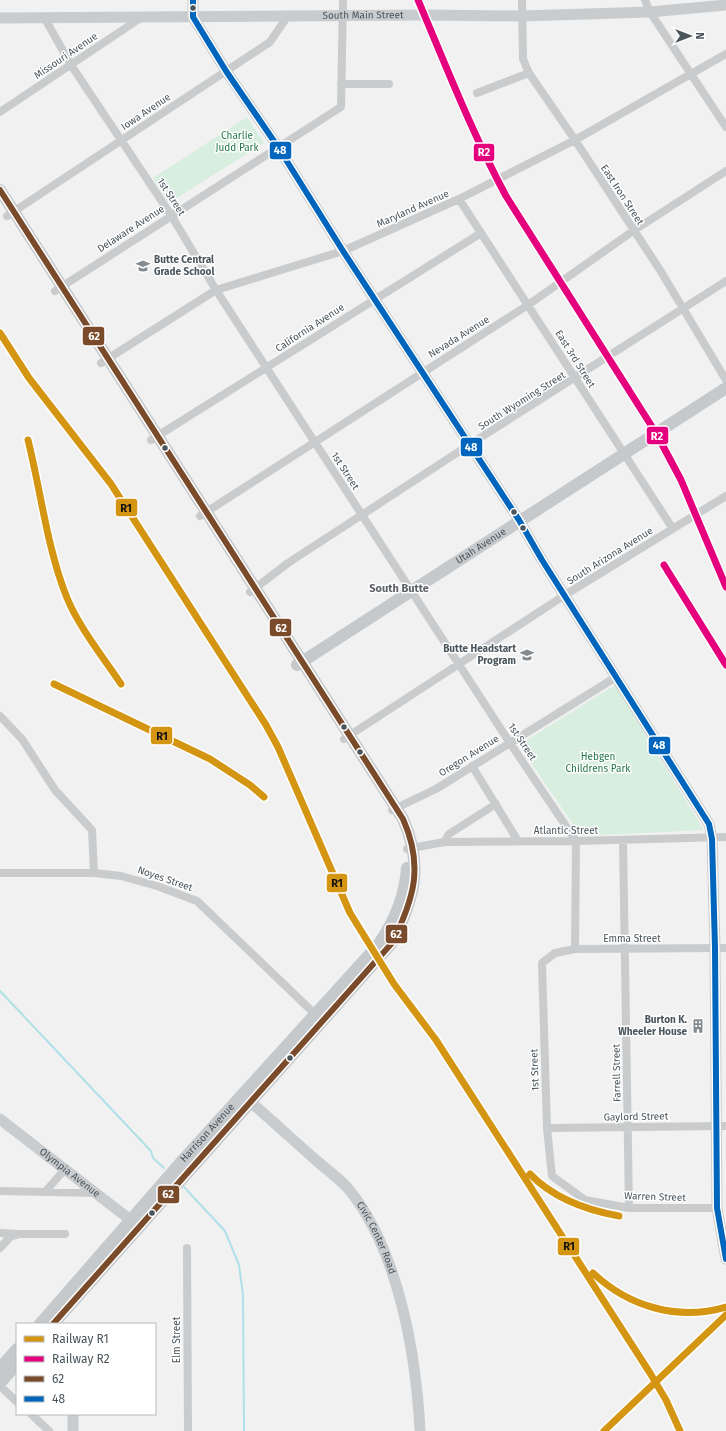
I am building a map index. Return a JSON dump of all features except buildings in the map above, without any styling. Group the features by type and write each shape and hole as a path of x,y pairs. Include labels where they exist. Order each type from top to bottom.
{"main road":[{"path":"0,190 11,214 409,833 410,848 415,864 413,893 402,924 392,943 380,950"},
{"path":"0,205 11,214"},
{"name":"Utah Avenue","path":"299,663 726,388"},
{"name":"Harrison Avenue","path":"48,1322 319,1017 369,954 380,950"},
{"name":"Harrison Avenue","path":"319,1017 350,992 380,950"},
{"path":"350,992 348,984 358,973 369,954"},
{"path":"0,1368 16,1349"},
{"path":"0,1383 16,1365"}],"street":[{"path":"193,0 193,17 226,71 278,147 343,251 519,520 616,677 703,811 709,824 712,839 721,948 721,1126 717,1208 726,1259"},
{"path":"343,0 341,84 388,84"},
{"name":"East Iron Street","path":"522,0 523,59 529,73 575,140 683,309 726,380"},
{"path":"645,0 650,12 726,127"},
{"name":"South Main Street","path":"0,18 522,16 650,12 726,5"},
{"name":"Iowa Avenue","path":"11,214 270,42 287,16"},
{"name":"1st Street","path":"44,17 71,66 171,215 216,290 458,664 576,842"},
{"name":"Missouri Avenue","path":"0,112 71,66 142,17"},
{"name":"Maryland Avenue","path":"105,360 216,290 343,251 459,199 575,140 726,54"},
{"path":"477,93 529,73"},
{"name":"Delaware Avenue","path":"59,289 171,215 341,107 341,84"},
{"name":"Nevada Avenue","path":"204,514 528,305 633,231 726,170"},
{"name":"East 3rd Street","path":"459,199 673,529"},
{"name":"California Avenue","path":"154,438 375,298 481,233"},
{"name":"South Wyoming Street","path":"252,590 288,563 363,516 469,445 576,379 726,281"},
{"name":"South Arizona Avenue","path":"347,737 565,595 726,496"},
{"name":"Oregon Avenue","path":"394,809 436,788 616,677"},
{"path":"0,716 22,739 54,790 92,830 94,873"},
{"path":"472,766 518,841"},
{"path":"444,842 449,834 496,804"},
{"name":"Atlantic Street","path":"410,848 444,842 576,842 712,839 726,837"},
{"name":"Farrell Street","path":"623,841 629,1208"},
{"path":"575,950 576,842"},
{"name":"Noyes Street","path":"0,873 94,873 121,876 158,886 197,901 319,1017"},
{"name":"Emma Street","path":"542,963 554,953 575,950 721,948"},
{"name":"1st Street","path":"542,963 547,1128 552,1176"},
{"name":"Civic Center Road","path":"246,1098 350,1190 369,1217 392,1273 407,1323 418,1397 420,1431"},
{"name":"Olympia Avenue","path":"0,1119 135,1223"},
{"name":"Gaylord Street","path":"547,1128 721,1126"},
{"path":"45,1192 65,1168"},
{"name":"Warren Street","path":"552,1176 586,1200 629,1208 717,1208"},
{"path":"0,1191 98,1193"},
{"path":"0,1233 65,1234"},
{"path":"0,1248 10,1237 19,1234"},
{"name":"Elm Street","path":"187,1248 188,1431"},
{"path":"0,1386 16,1401"},
{"path":"32,1415 49,1431"},
{"path":"73,1415 73,1431"}],"green space":[{"name":"Charlie Judd Park","path":"247,117 264,143 169,203 153,178"},
{"name":"Hebgen Childrens Park","path":"615,685 704,830 581,836 519,745"}],"waterway":[{"path":"0,991 151,1151 153,1158 164,1168"},
{"path":"184,1187 225,1231 239,1265 243,1295 244,1431"}],"rail line":[{"name":"R2","path":"418,0 471,124 506,196 656,433 681,480 726,587"},
{"name":"R1","path":"0,333 29,378 111,484 266,725 278,747 350,913 394,984 436,1040 650,1373 666,1400 680,1431"},
{"name":"R1","path":"28,440 49,540 67,598 78,620 121,684"},
{"name":"R2","path":"664,565 726,665"},
{"name":"R1","path":"54,684 210,759 250,785 264,797"},
{"name":"R1","path":"530,1174 539,1183 560,1197 583,1207 619,1216"},
{"name":"R1","path":"593,1273 622,1295 655,1308 690,1312 708,1311 726,1307"},
{"name":"R1","path":"604,1431 726,1315"}],"transit line":[{"name":"48","path":"193,0 193,17 226,71 278,147 343,251 519,520 542,560 709,824 712,839 715,948 717,1208 726,1259"},
{"name":"62","path":"0,190 403,819 409,836 415,867 411,897 400,927 392,943 54,1323"}],"place":[{"name":"Butte Central Grade School","path":"143,266"},
{"name":"Butte Headstart Program","path":"527,655"},
{"name":"Burton K. Wheeler House","path":"698,1026"}],"district":[{"name":"South Butte","path":"399,588"}]}
